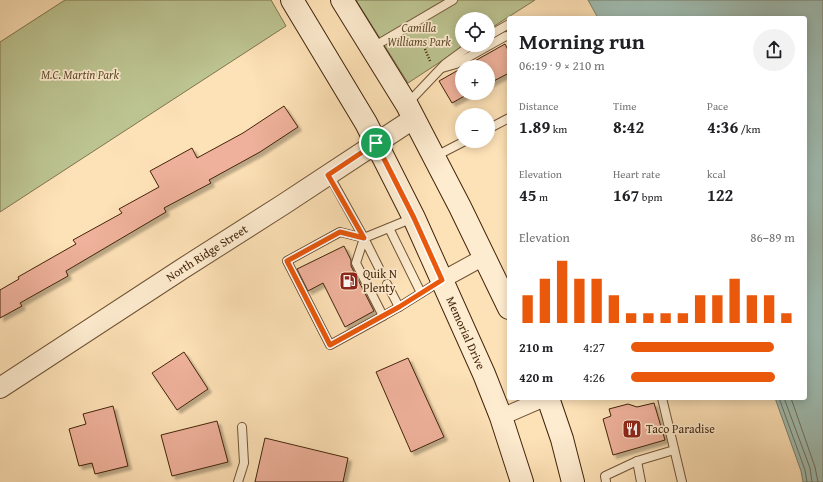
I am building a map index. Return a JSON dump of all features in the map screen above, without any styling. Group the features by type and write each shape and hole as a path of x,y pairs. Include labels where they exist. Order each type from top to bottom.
{"main road":[{"name":"Memorial Drive","path":"292,0 358,110 414,218 484,374 501,417 520,480"},
{"path":"342,0 410,112 507,304"},
{"path":"548,400 562,439 573,482"}],"street":[{"name":"North Ridge Street","path":"0,388 376,143 410,112"},
{"path":"442,280 484,257"},
{"path":"501,417 542,400"}],"lane":[{"path":"372,48 453,0"},
{"path":"495,32 507,25"},
{"path":"440,69 456,64 507,36"},
{"path":"410,112 440,69 462,52"},
{"path":"495,125 507,119"},
{"path":"433,157 455,146"},
{"path":"328,175 364,238 379,268"},
{"path":"414,218 364,238 340,232 287,261 330,345 399,307 442,280"},
{"path":"389,228 421,293"},
{"path":"364,238 356,263 383,316"},
{"path":"387,284 399,307"},
{"path":"662,400 682,482"},
{"path":"238,482 244,463 242,427"},
{"path":"606,482 605,476 637,461 674,450"},
{"path":"637,461 641,482"}],"green space":[{"name":"M.C. Martin Park","path":"65,0 271,0 286,26 0,212 0,42"},
{"name":"Camilla Williams Park","path":"356,0 535,0 510,16 507,16 507,18 495,26 495,12 455,12 455,52 408,83"}],"water":[{"path":"588,0 823,0 823,482 803,482 801,471 776,400 807,400 807,16 597,16"}],"building":[{"path":"505,44 507,48 507,74 495,80 495,60 476,60 491,52 495,52 495,50"},
{"path":"455,72 455,100 457,100 452,103 439,81"},
{"path":"284,106 298,127 260,152 209,180 211,183 164,208 166,212 66,271 68,276 20,303 22,306 0,318 0,290 19,279 18,277 76,244 73,240 122,213 119,209 159,187 150,171 192,148 197,158 243,133"},
{"path":"344,246 351,260 351,266 374,311 345,327 323,283 308,291 297,269"},
{"path":"184,352 208,389 177,410 152,373"},
{"path":"408,358 444,437 411,452 376,372"},
{"path":"654,403 665,440 613,455 603,419 611,416 609,409 628,404 637,407"},
{"path":"113,406 128,466 95,474 92,463 79,466 69,429 86,424 83,414"},
{"path":"217,421 228,462 172,476 161,435"},
{"path":"265,438 348,458 343,482 255,482"}],"place":[{"name":"Quik N Plenty","path":"349,281"},
{"name":"Taco Paradise","path":"632,429"}],"route":[{"path":"376,143 414,218 442,280 399,307 330,345 287,261 340,232 364,238 328,175 376,143"}]}
